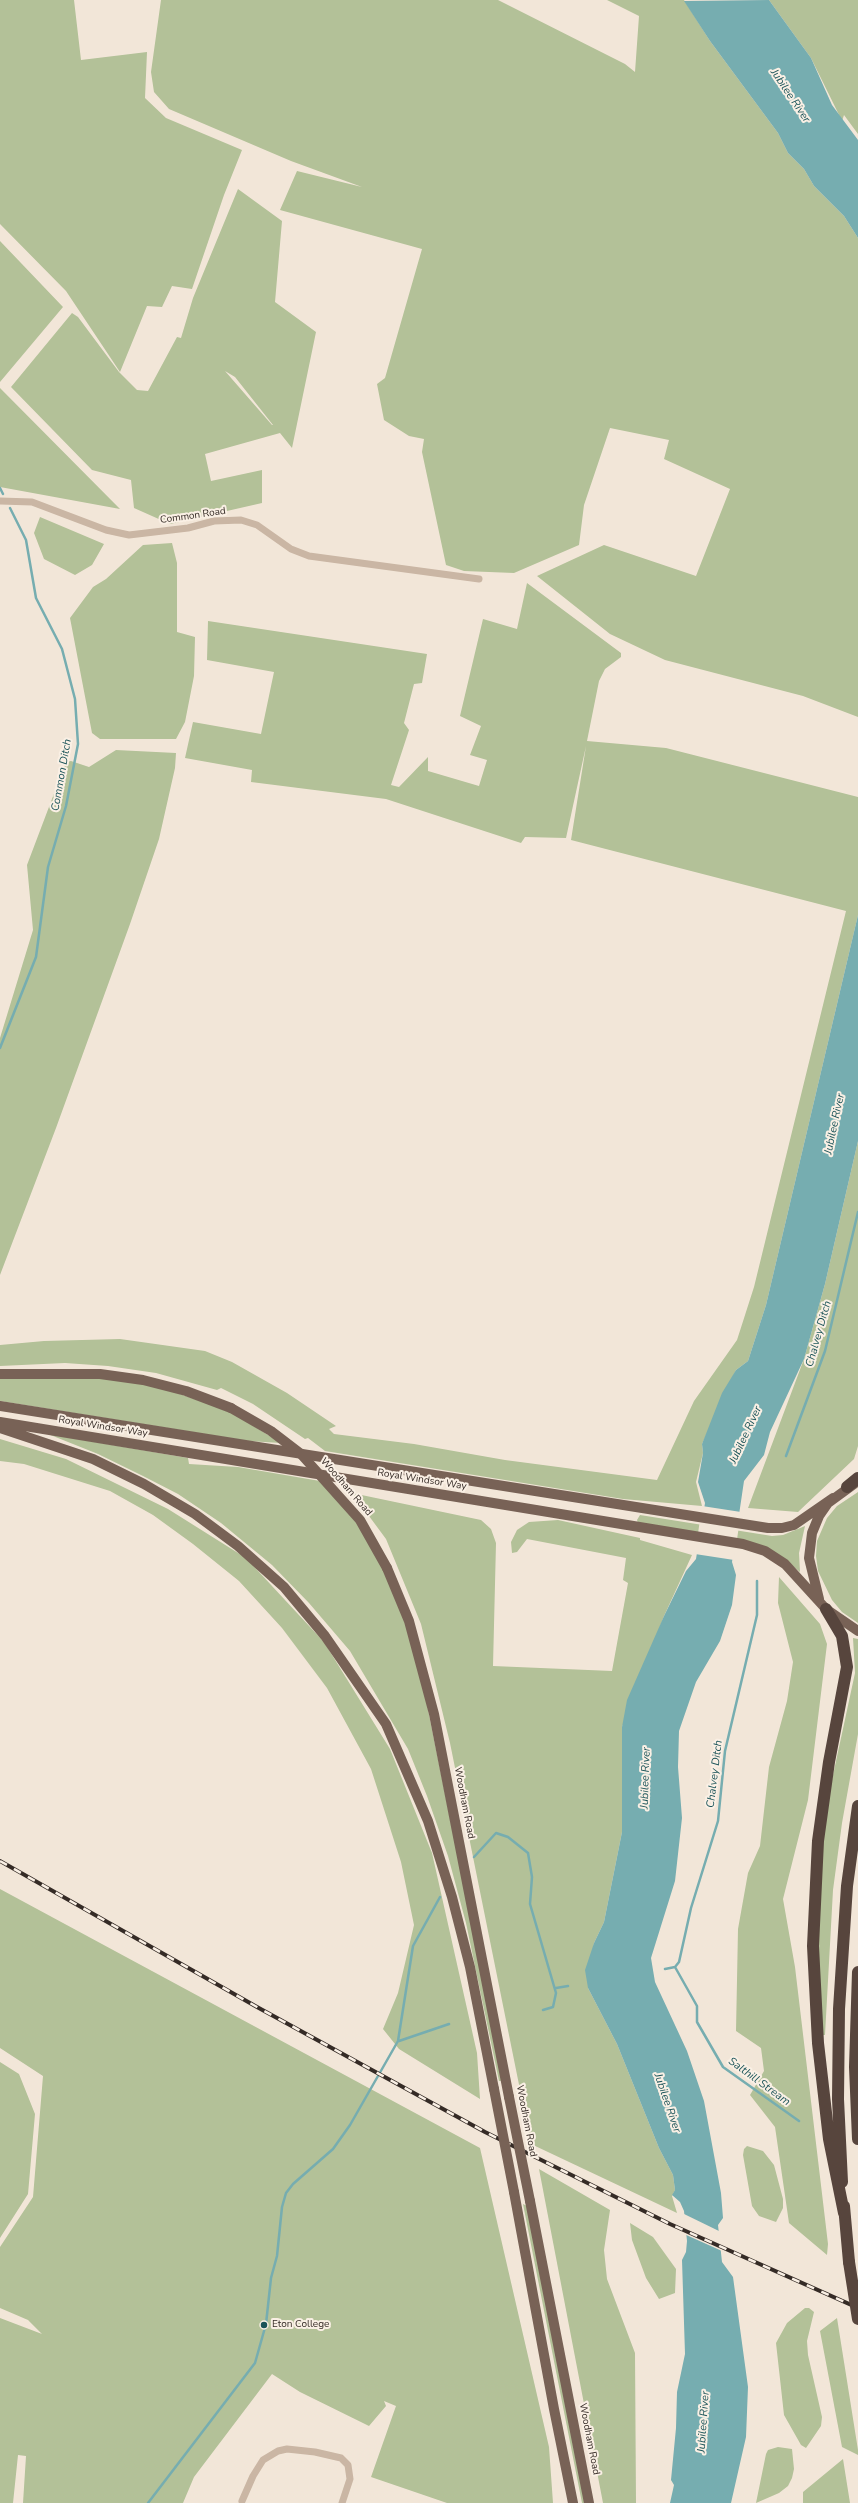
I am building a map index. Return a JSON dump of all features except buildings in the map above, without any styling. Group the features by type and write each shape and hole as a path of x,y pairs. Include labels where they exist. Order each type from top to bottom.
{"highway":[{"path":"847,1488 858,1478"},
{"path":"823,1606 842,1636 847,1667 829,1762 818,1841 813,1946 818,2036 828,2139 844,2213"},
{"path":"858,1806 847,1886 839,2009 838,2099 844,2213 849,2262 858,2320"},
{"path":"858,1972 855,2067 858,2139"}],"main road":[{"name":"Woodham Road","path":"0,1374 100,1374 143,1380 186,1391 231,1408 271,1431 301,1454 360,1520 387,1568 409,1621 434,1714 590,2503"},
{"name":"Royal Windsor Way","path":"0,1406 672,1514 775,1528 788,1527 803,1520 847,1488 858,1483"},
{"name":"Royal Windsor Way","path":"0,1422 352,1481 744,1544 765,1551 785,1564 823,1606 858,1631"},
{"path":"0,1428 93,1459 144,1484 195,1514 238,1546 284,1587 325,1636 386,1724 428,1821 452,1897 470,1967 514,2192 554,2409 574,2503"},
{"path":"823,1606 810,1566 810,1541 819,1516 833,1498"}],"street":[{"name":"Common Road","path":"0,501 32,502 106,530 129,535 188,528 214,521 241,520 257,525 291,549 309,556 479,579"},
{"path":"242,2501 253,2476 263,2460 278,2451 287,2449 315,2452 341,2458 348,2465 350,2479 342,2503"}],"green space":[{"path":"0,0 74,0 81,60 147,52 145,98 166,118 242,150 224,195 192,289 172,286 162,307 147,306 120,372 66,291 0,224"},
{"path":"161,0 498,0 625,64 635,72 639,16 607,0 684,0 710,41 778,133 788,153 804,169 814,186 844,216 858,238 858,717 803,696 665,660 610,634 537,576 604,545 696,576 730,489 664,459 669,440 610,428 584,505 579,545 514,573 464,571 446,565 422,452 424,439 409,436 384,420 377,384 385,378 422,249 280,210 297,171 362,187 291,161 169,109 154,92 151,72"},
{"path":"769,0 858,0 858,134 844,115 842,121 811,58"},
{"path":"238,189 282,221 275,302 316,332 292,448 280,433 205,454 211,481 262,470 262,503 170,524 134,508 131,480 92,470 11,387 72,313 78,317 119,372 137,390 148,391 177,337 181,338 193,298","holes":["225,371 235,377 273,425"]},
{"path":"0,241 63,307 0,382"},
{"path":"0,388 120,509 0,487"},
{"path":"40,517 104,544 92,565 75,575 44,559 34,533"},
{"path":"172,543 177,563 177,632 195,637 194,676 185,722 176,739 100,739 92,733 70,618 93,587 106,579 143,545"},
{"path":"527,583 621,653 621,657 605,669 599,681 587,741 666,748 858,797 858,915 766,1305 748,1361 736,1370 702,1444 703,1453 696,1482 702,1506 623,1499 325,1451 308,1438 305,1439 253,1404 221,1388 217,1390 156,1373 108,1366 65,1363 0,1366 0,1345 44,1341 120,1339 205,1351 232,1362 287,1393 336,1426 329,1429 334,1434 414,1444 505,1460 657,1480 694,1401 737,1340 754,1287 846,911 571,840 586,746 566,838 525,837 521,843 386,799 251,782 252,770 185,758 193,722 261,734 274,672 207,660 208,621 427,654 422,683 414,684 404,723 409,730 391,785 399,787 428,757 428,771 479,786 487,760 470,755 481,726 460,716 483,619 517,629"},
{"path":"116,750 176,753 175,768 159,839 130,924 56,1128 0,1275 0,1038 33,930 27,865 66,762 71,761 89,767"},
{"path":"858,1141 858,1446 854,1459 798,1512 748,1508 804,1359 825,1284"},
{"path":"81,1376 151,1384 229,1411 281,1443 248,1441 0,1401 0,1378"},
{"path":"48,1434 188,1458 189,1464 238,1467 320,1481 358,1524 376,1552 407,1625 422,1680 503,2081 499,2081 466,1923 448,1856 427,1796 408,1749 350,1651 309,1603 272,1565 221,1523 178,1494 98,1454"},
{"path":"0,1439 66,1459 168,1509 246,1558 324,1642 390,1749 432,1853 477,2053 480,2099 399,2049 383,2029 398,1993 414,1925 401,1862 371,1769 327,1688 282,1628 239,1581 193,1544 153,1515 110,1491 24,1464 0,1461"},
{"path":"858,1492 858,1623 842,1612 832,1600 818,1571 816,1556 817,1541 827,1518 837,1506"},
{"path":"352,1493 481,1520 491,1529 496,1543 493,1666 612,1671 628,1583 623,1580 626,1558 527,1539 517,1552 512,1553 511,1542 517,1530 529,1522 558,1520 640,1538 640,1540 692,1555 664,1616 622,1727 622,1832 604,1922 594,1943 588,1988 617,2044 659,2148 673,2175 675,2190 672,2196 677,2213 531,2144 450,1743 421,1624 386,1539"},
{"path":"640,1515 772,1536 783,1535 805,1526 799,1553 800,1572 778,1554 638,1523 637,1520"},
{"path":"779,1577 820,1624 827,1644 808,1800 783,1899 795,1967 828,2244 827,2255 789,2223 775,2127 750,2095 764,2071 761,2048 736,2031 738,1929 748,1873 760,1846 769,1767 787,1701 793,1662 778,1603"},
{"path":"853,1638 858,1639 858,1734 842,1823 833,1890 825,2035 823,2035 817,1959 821,1857 830,1789 855,1673"},
{"name":"Eton College","path":"0,1889 480,2148 549,2447 553,2503 447,2503 371,2477 396,2406 384,2401 386,2406 369,2426 300,2392 272,2374 194,2477 183,2503 23,2503 26,2456 18,2455 13,2503 0,2503 0,2318 42,2334 28,2320 0,2308 0,2247 33,2197 43,2076 0,2048"},
{"path":"0,2062 19,2074 35,2114 28,2194 0,2238"},
{"path":"747,2146 763,2151 774,2165 783,2199 783,2208 776,2222 759,2216 752,2206 743,2155 744,2149"},
{"path":"539,2169 610,2210 604,2250 607,2279 635,2353 636,2503 603,2503"},
{"path":"523,2204 527,2206 586,2503 582,2503"},
{"path":"630,2223 653,2237 676,2269 675,2293 659,2299 646,2278 632,2240"},
{"path":"805,2308 809,2308 814,2312 807,2341 808,2355 822,2417 821,2426 806,2448 801,2445 784,2415 776,2343 787,2323"},
{"path":"837,2318 858,2455 842,2447 820,2331"},
{"path":"778,2447 792,2449 794,2469 792,2478 788,2486 779,2493 756,2503 766,2454 768,2450"},
{"path":"843,2459 850,2503 803,2503 803,2492"}],"water":[{"name":"Jubilee River","path":"769,0 811,58 832,105 858,140 858,238 844,216 814,186 804,169 788,153 778,133 710,41 684,1"},
{"name":"Jubilee River","path":"858,915 858,1141 825,1284 804,1359 770,1432 764,1455 744,1481 732,1562 736,1575 732,1605 720,1641 696,1682 679,1731 678,1767 682,1818 675,1881 651,1958 655,1982 687,2051 704,2101 721,2193 723,2218 718,2225 722,2262 733,2277 748,2387 746,2437 731,2503 670,2503 674,2485 671,2480 676,2428 677,2392 685,2354 682,2260 686,2252 687,2241 684,2211 680,2202 672,2195 675,2190 673,2175 659,2148 617,2044 588,1988 585,1970 594,1943 604,1922 622,1832 622,1727 627,1700 664,1616 686,1571 696,1559 705,1503 698,1482 703,1453 702,1444 722,1393 736,1370 748,1361 766,1305"}],"pier":[{"path":"702,1506 741,1512 734,1560 695,1554"},
{"path":"682,2213 721,2232 722,2251 684,2234"}],"waterway":[{"name":"Common Ditch","path":"0,488 3,494"},
{"name":"Common Ditch","path":"0,1048 36,957 48,867 66,806 78,744 75,699 62,649 36,598 26,540 10,508"},
{"name":"Chalvey Ditch","path":"786,1456 825,1351 858,1212"},
{"name":"Chalvey Ditch","path":"675,1967 679,1962 691,1908 718,1821 725,1751 757,1615 757,1581"},
{"path":"474,1857 496,1833 508,1837 528,1853 532,1877 530,1904 556,1993 553,2007 543,2010"},
{"path":"148,2503 255,2363 266,2324 271,2278 277,2256 282,2207 286,2193 293,2184 333,2149 350,2125 398,2041 413,1946 440,1897"},
{"name":"Salthill Stream","path":"675,1967 697,2006 697,2022 723,2067 799,2121"},
{"path":"665,1969 675,1967"},
{"path":"556,1988 568,1986"},
{"path":"399,2041 449,2024"}],"railway":[{"path":"0,1861 257,2007 485,2132 670,2224 858,2308"}],"place":[{"name":"Eton College","path":"264,2325"}]}
